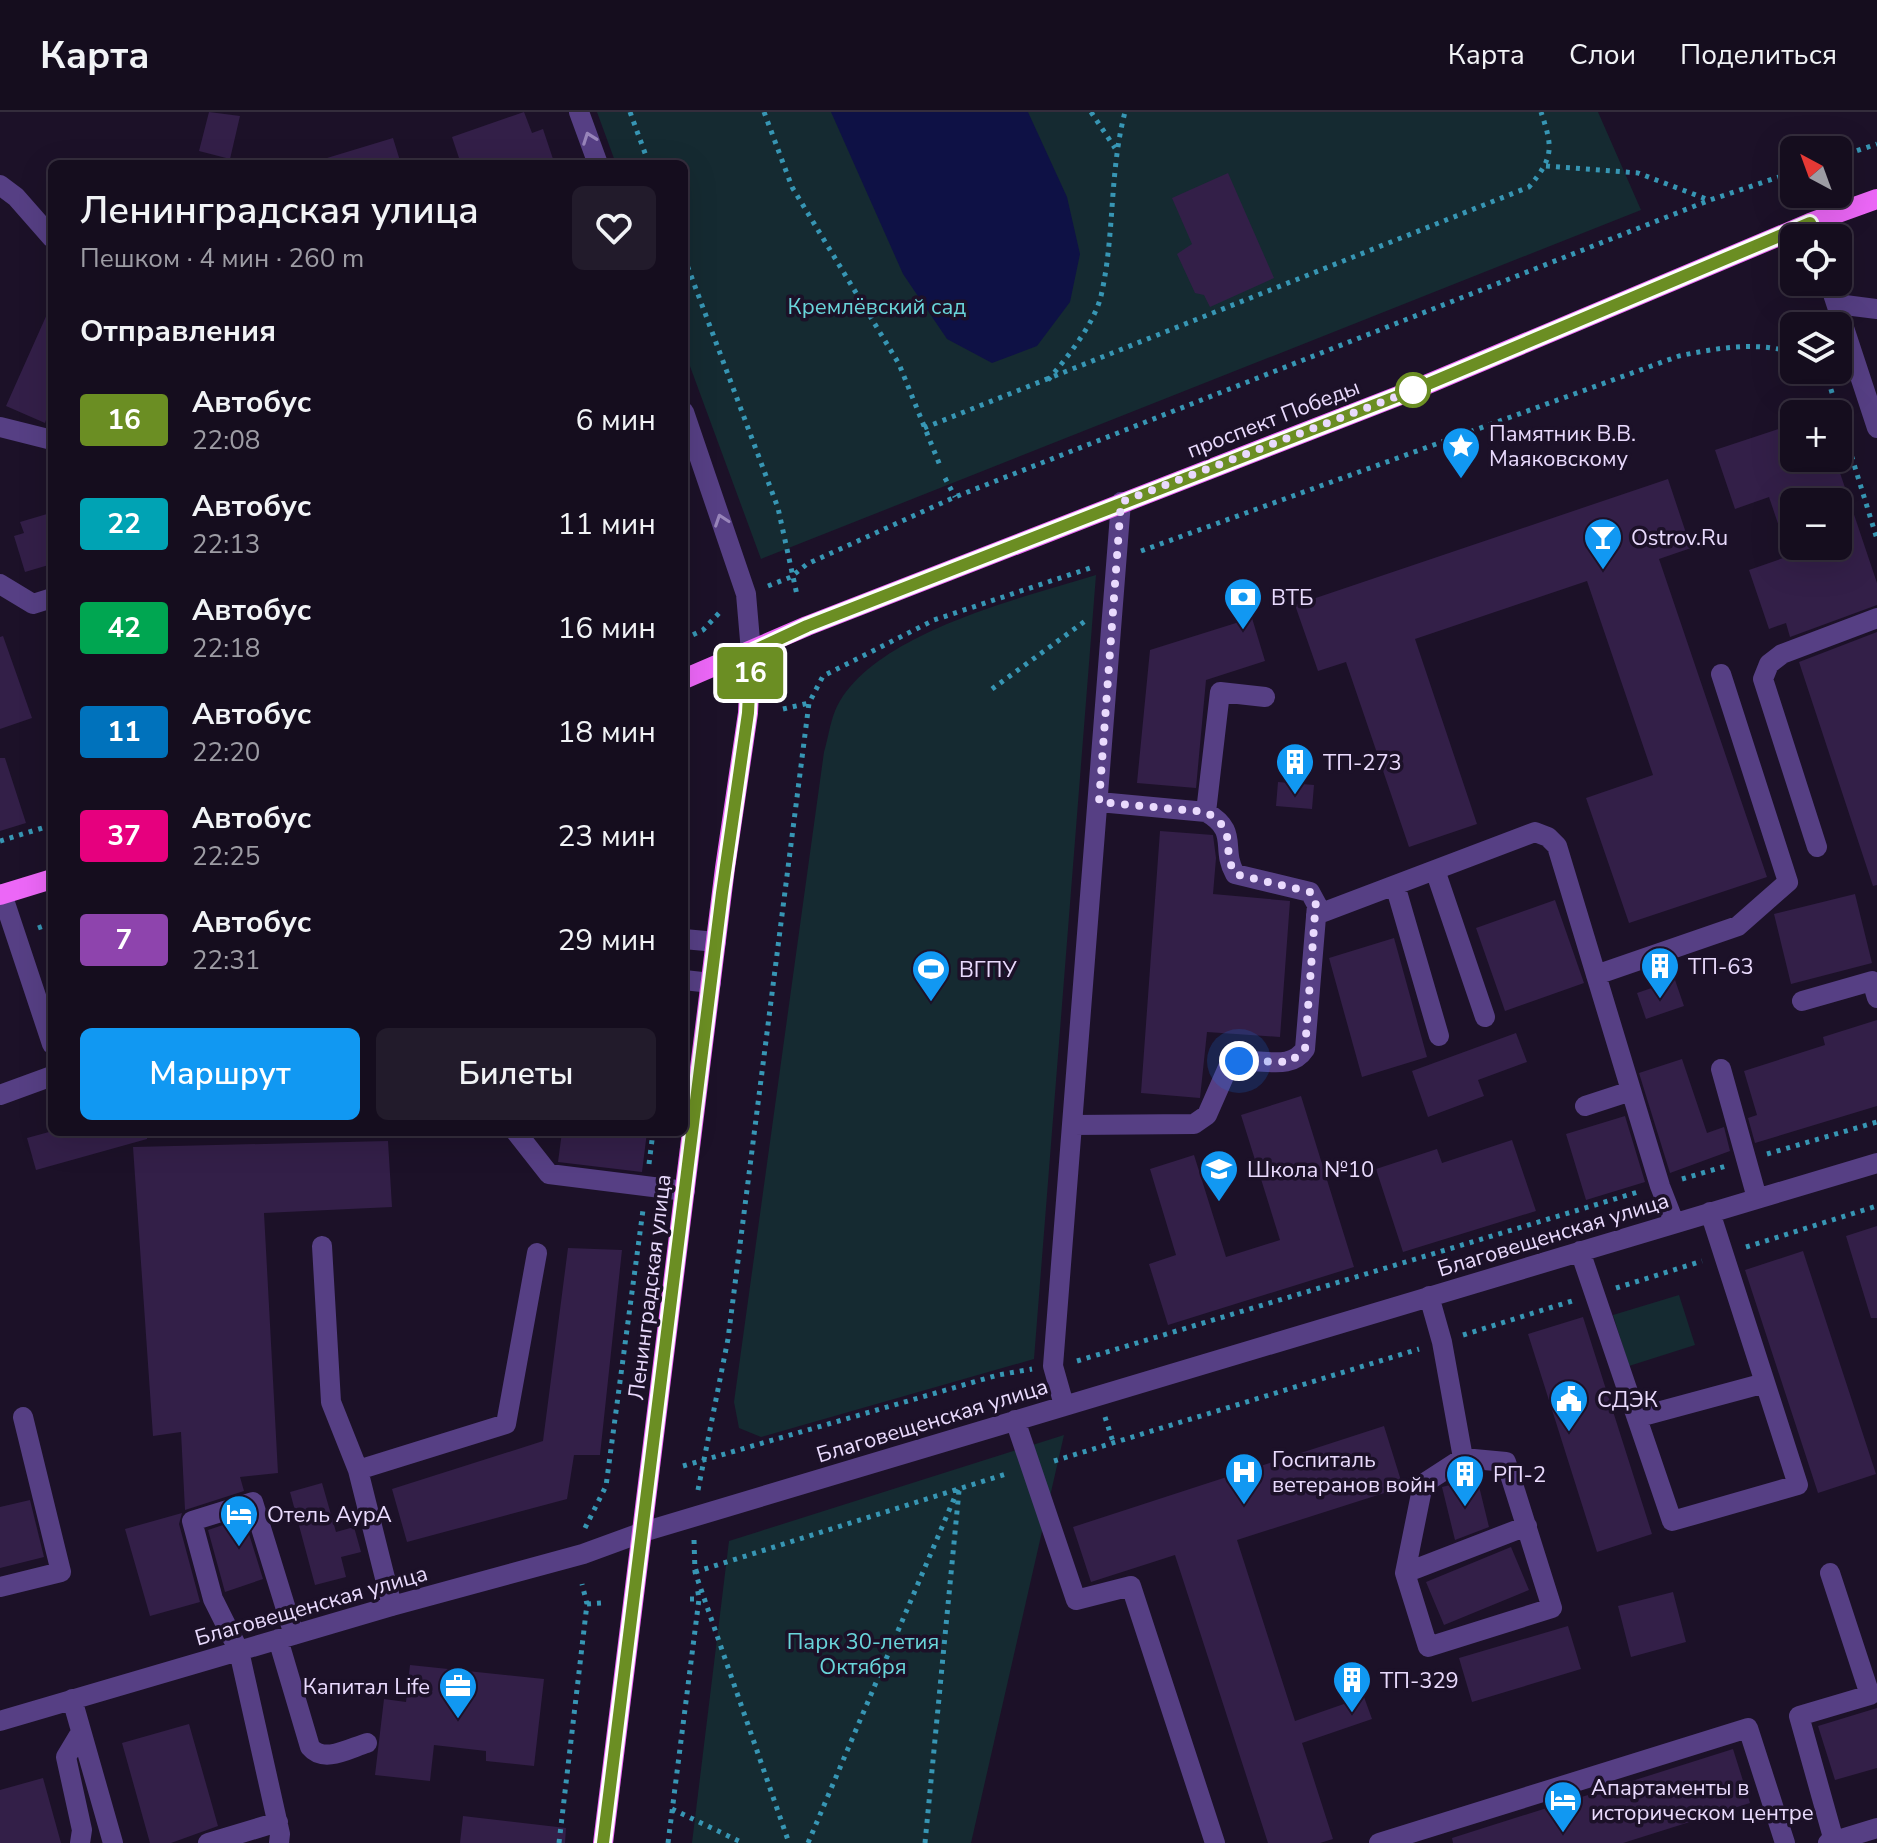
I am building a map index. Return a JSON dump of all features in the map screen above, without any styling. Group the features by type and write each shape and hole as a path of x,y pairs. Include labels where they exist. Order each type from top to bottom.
{"main road":[{"name":"проспект Победы","path":"1827,224 1877,199"},
{"name":"проспект Победы","path":"688,677 807,626 1780,244"},
{"name":"Ленинградская улица","path":"603,1843 716,942 748,713 751,652"},
{"path":"1,895 48,880"}],"street":[{"path":"579,112 597,160"},
{"path":"0,185 16,197 48,233"},
{"path":"1834,296 1877,428"},
{"path":"1837,304 1877,309"},
{"path":"0,427 48,439"},
{"name":"Ленинградская улица","path":"688,436 692,459 746,594 751,652"},
{"path":"1064,1405 1053,1366 1121,502"},
{"path":"0,584 33,604 48,599"},
{"path":"1817,847 1763,679 1769,664 1782,654 1877,618"},
{"path":"1596,975 1738,926 1788,882 1721,674"},
{"path":"1206,812 1220,692 1265,697"},
{"path":"1073,1125 1194,1124 1207,1115 1229,1065 1239,1061 1290,1062 1299,1058 1305,1049 1316,915 1316,900 1310,892 1235,874 1230,865 1229,832 1221,821 1206,812 1099,802"},
{"path":"1316,915 1535,832 1548,837 1557,846 1660,1186 1674,1222"},
{"path":"1435,870 1485,1017"},
{"path":"1395,885 1439,1036"},
{"path":"1,895 48,1032"},
{"path":"688,939 716,942"},
{"path":"688,980 711,983"},
{"path":"1802,1001 1875,985"},
{"path":"1721,1069 1757,1198"},
{"path":"0,1095 48,1077"},
{"path":"1585,1106 1631,1091"},
{"path":"519,1136 549,1174 685,1191"},
{"name":"Благовещенская улица","path":"0,1721 392,1606 583,1554 643,1532 1877,1163"},
{"path":"1580,1251 1672,1521 1798,1485 1710,1212"},
{"path":"322,1246 331,1402 358,1470 392,1606"},
{"path":"358,1470 506,1424 537,1253"},
{"path":"1429,1296 1442,1342 1463,1458"},
{"path":"1639,1417 1765,1383"},
{"path":"0,1587 61,1572 23,1417"},
{"path":"1015,1420 1076,1600 1131,1586 1215,1843"},
{"path":"1463,1458 1506,1462 1527,1526 1552,1608 1428,1647 1405,1573 1423,1484 1463,1458"},
{"path":"279,1843 278,1822 239,1651 213,1599 192,1521 253,1502 310,1747 324,1756 367,1743"},
{"path":"1405,1573 1527,1526"},
{"path":"1830,1573 1870,1695 1799,1716 1831,1842 1877,1828"},
{"path":"72,1699 113,1843"},
{"path":"1379,1843 1748,1728 1785,1843"},
{"path":"80,1843 82,1830 66,1757 81,1732"},
{"path":"208,1843 278,1822"}],"path":[{"path":"630,112 648,160"},
{"path":"764,112 792,187 899,364 941,468"},
{"path":"1091,112 1115,149"},
{"path":"1047,380 1071,353 1100,299 1111,218 1115,149 1125,112"},
{"path":"924,428 1529,187 1546,166 1552,143 1541,112"},
{"path":"1852,152 1877,144"},
{"path":"1546,166 1638,173 1710,200"},
{"path":"768,586 791,577 807,564 955,497 1710,200 1780,177"},
{"path":"688,268 778,508 797,595"},
{"path":"668,1843 699,1599 694,1518 702,1461 728,1339 809,703 823,676 934,620 1119,558 1679,356 1716,348 1755,346 1780,350"},
{"path":"1829,384 1877,539"},
{"path":"945,478 955,497"},
{"path":"688,637 714,621 724,603"},
{"path":"992,689 1094,615"},
{"path":"820,666 823,676"},
{"path":"783,709 809,703"},
{"path":"688,722 698,721"},
{"path":"0,841 48,826"},
{"path":"683,1466 998,1375 1088,1358 1877,1122"},
{"path":"584,1529 606,1486 652,1136"},
{"path":"695,1572 959,1486 1114,1445 1877,1206"},
{"path":"606,1486 617,1485"},
{"path":"808,1843 959,1486"},
{"path":"925,1843 959,1486"},
{"path":"695,1572 789,1843"},
{"path":"559,1843 587,1604 582,1584"},
{"path":"690,1599 699,1599"},
{"path":"587,1604 601,1603"},
{"path":"672,1809 743,1843"}],"green space":[{"name":"Кремлёвский сад","path":"597,112 1598,112 1641,210 761,559 688,361 688,160 615,160"},
{"name":"ВГПУ","path":"1096,575 1034,1359 761,1437 739,1428 734,1402 824,752 835,711 853,684 879,660 913,640 990,608"},
{"path":"1679,1295 1695,1345 1629,1366 1613,1315"},
{"name":"Парк 30-летия Октября","path":"1064,1435 971,1843 692,1843 729,1541"}],"shaded area":[{"path":"831,112 1028,112 1067,197 1080,254 1070,302 1037,346 992,363 947,339 903,274"}],"building":[{"path":"209,112 240,116 230,159 199,151"},
{"path":"524,112 532,133 543,129 553,159 460,160 452,137"},
{"path":"393,138 400,160 327,160"},
{"path":"1228,173 1274,278 1210,307 1204,295 1195,293 1177,254 1192,244 1172,198"},
{"path":"48,312 48,421 45,423 6,406"},
{"path":"1780,429 1780,472 1840,472 1845,488 1780,488 1780,529 1769,497 1735,509 1715,450"},
{"path":"1668,479 1691,548 1659,559 1767,877 1629,923 1586,798 1653,775 1587,581 1415,639 1477,824 1409,847 1346,662 1318,671 1295,605"},
{"path":"1852,509 1877,583 1877,605 1790,637 1786,623 1769,629 1749,570 1780,559 1852,560"},
{"path":"47,514 48,565 25,572 14,536 24,533 20,522"},
{"path":"1252,618 1265,661 1206,680 1196,788 1137,783 1150,650"},
{"path":"1877,632 1877,885 1873,886 1799,662"},
{"path":"3,636 32,718 0,729 0,637"},
{"path":"0,758 5,758 26,823 0,831"},
{"name":"ТП-273","path":"1278,782 1314,785 1312,809 1276,806"},
{"path":"1160,831 1213,835 1216,858 1213,894 1290,901 1280,1037 1207,1032 1200,1098 1141,1093"},
{"path":"1855,894 1872,963 1791,984 1774,914"},
{"path":"1555,900 1584,983 1505,1011 1476,928"},
{"path":"1394,938 1427,1057 1362,1077 1329,958"},
{"name":"ТП-63","path":"1675,980 1684,1006 1646,1019 1637,993"},
{"path":"1877,1020 1877,1106 1755,1143 1748,1118 1757,1115 1744,1071 1825,1045 1823,1037"},
{"path":"1516,1033 1527,1062 1478,1080 1484,1096 1428,1117 1412,1071"},
{"path":"1682,1059 1707,1133 1724,1127 1730,1151 1670,1173 1639,1073"},
{"path":"1301,1096 1354,1267 1168,1325 1149,1264 1176,1255 1150,1169 1194,1155 1226,1257 1280,1240 1241,1115"},
{"path":"1625,1116 1645,1182 1586,1200 1566,1134"},
{"path":"48,1132 48,1136 147,1136 147,1139 36,1170 27,1138"},
{"path":"561,1136 646,1136 642,1172 558,1162"},
{"path":"1512,1140 1536,1211 1403,1252 1376,1169 1437,1149 1442,1163"},
{"path":"388,1141 392,1207 264,1213 278,1473 240,1477 244,1491 185,1510 181,1432 153,1436 133,1147"},
{"path":"1877,1226 1877,1318 1871,1318 1846,1236"},
{"path":"568,1248 622,1250 600,1455 574,1455 567,1499 407,1542 392,1489 543,1441"},
{"path":"1803,1251 1876,1474 1818,1493 1745,1270"},
{"path":"1583,1317 1652,1534 1597,1552 1528,1334"},
{"path":"1384,1426 1403,1487 1237,1540 1295,1721 1364,1697 1372,1719 1302,1743 1333,1839 1320,1843 1268,1843 1175,1555 1091,1582 1073,1527"},
{"name":"РП-2","path":"1477,1478 1489,1527 1455,1540 1442,1487"},
{"path":"322,1483 336,1532 354,1527 361,1552 341,1557 346,1577 315,1585 290,1492"},
{"path":"30,1500 44,1557 0,1568 0,1507"},
{"path":"182,1513 179,1524 200,1602 150,1616 125,1529"},
{"path":"244,1518 263,1579 225,1592 208,1530"},
{"path":"1511,1547 1529,1590 1444,1625 1426,1582"},
{"path":"1673,1592 1686,1642 1631,1657 1618,1606"},
{"path":"1568,1626 1581,1669 1472,1702 1459,1658"},
{"path":"410,1665 544,1679 534,1766 486,1761 486,1751 434,1745 430,1781 375,1775 384,1699 406,1702"},
{"path":"1877,1708 1877,1768 1835,1780 1818,1726"},
{"path":"189,1724 218,1826 171,1843 150,1843 122,1743"},
{"path":"1733,1749 1750,1803 1623,1843 1453,1843 1452,1838"},
{"path":"43,1778 61,1843 0,1843 0,1790"},
{"path":"463,1816 566,1828 565,1843 460,1843"}],"bus line":[{"name":"16","path":"603,1843 722,893 748,713 751,652 807,626 1416,389 1780,236"}],"place":[{"name":"Памятник В.В. Маяковскому","path":"1461,480"},
{"name":"Ostrov.Ru","path":"1603,571"},
{"name":"ВТБ","path":"1243,631"},
{"name":"ТП-273","path":"1295,796"},
{"name":"ТП-63","path":"1660,1000"},
{"name":"ВГПУ","path":"931,1003"},
{"name":"Школа №10","path":"1219,1203"},
{"name":"СДЭК","path":"1569,1433"},
{"name":"Госпиталь ветеранов войн","path":"1244,1506"},
{"name":"РП-2","path":"1465,1508"},
{"name":"Отель АурА","path":"239,1548"},
{"name":"ТП-329","path":"1352,1714"},
{"name":"Капитал Life","path":"458,1720"},
{"name":"Апартаменты в историческом центре","path":"1563,1834"}],"route":[{"path":"1239,1061 1290,1062 1299,1058 1305,1049 1316,900 1310,892 1235,874 1230,865 1229,832 1221,821 1206,812 1099,802 1121,502 1416,389 1413,390"}]}
